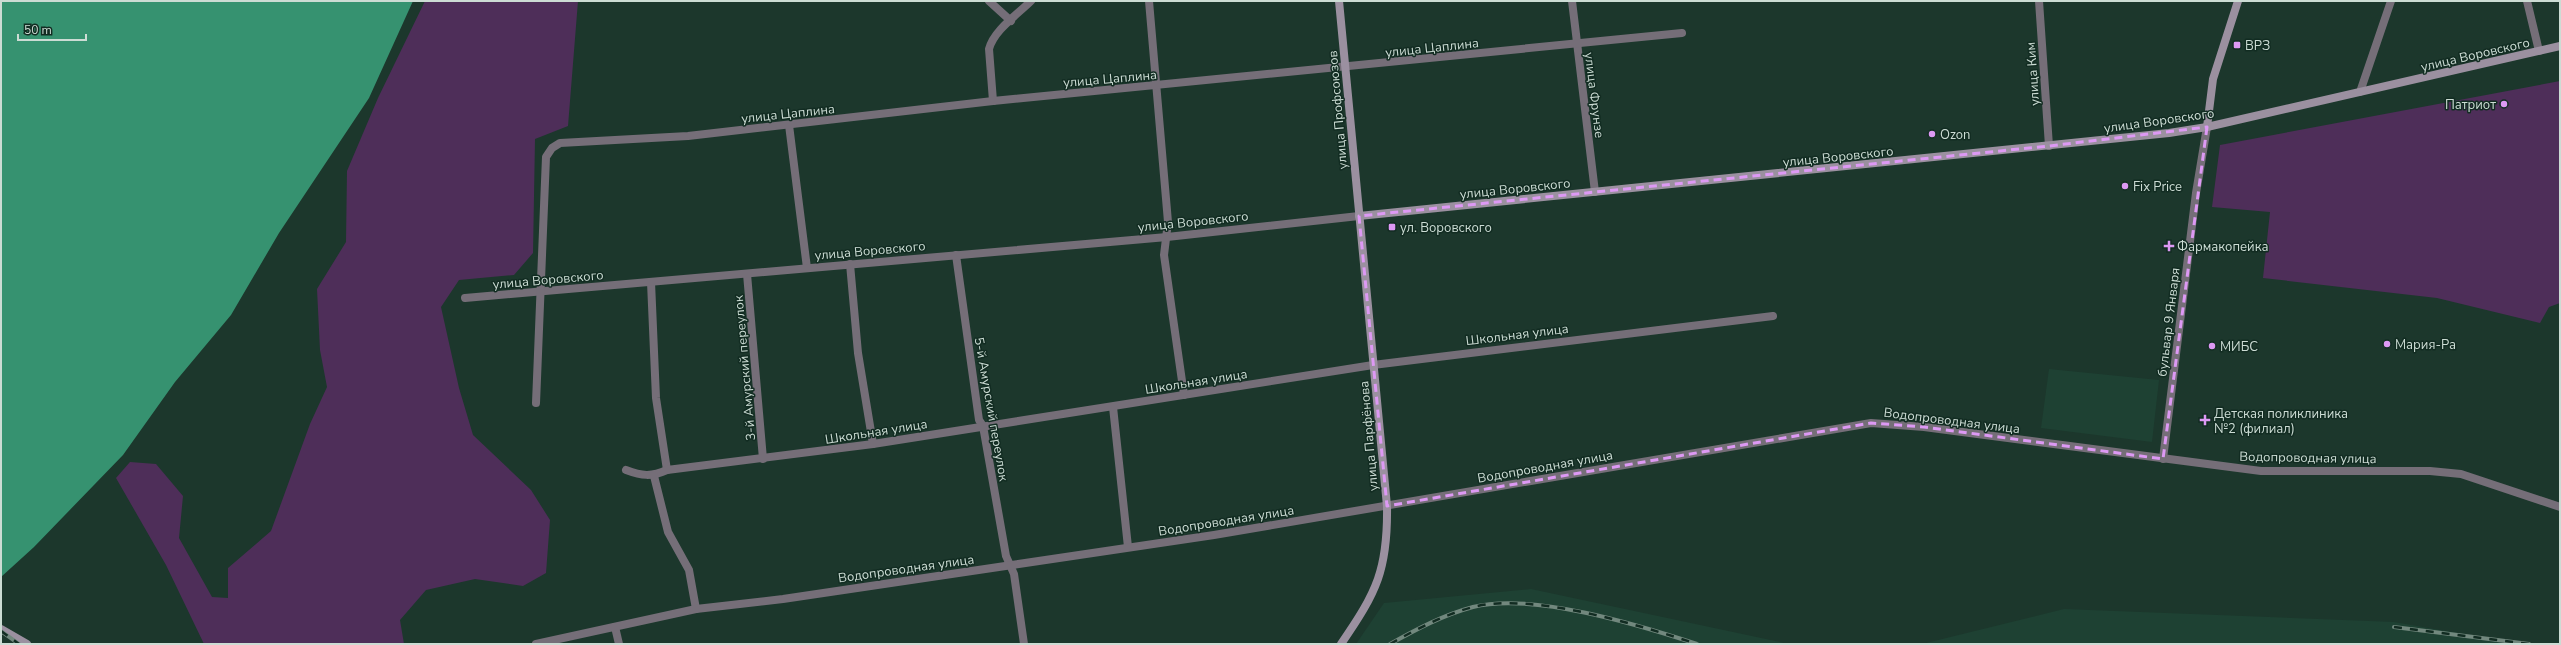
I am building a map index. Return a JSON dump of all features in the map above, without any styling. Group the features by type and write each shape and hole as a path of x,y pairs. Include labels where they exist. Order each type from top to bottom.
{"main road":[{"name":"улица Профсоюзов","path":"1339,1 1359,216"},
{"name":"бульвар 9 Января","path":"2207,127 2213,79 2238,1"},
{"name":"улица Воровского","path":"1359,216 2049,146 2207,127 2560,46"},
{"name":"улица Парфёнова","path":"1341,644 1367,604 1379,579 1385,558 1387,506 1359,216"},
{"path":"1,629 27,644"}],"street":[{"path":"989,1 1011,21"},
{"path":"993,101 989,49 997,33 1031,1"},
{"path":"1149,1 1168,222 1164,255 1184,394"},
{"name":"улица Фрунзе","path":"1572,1 1595,192"},
{"name":"улица Ким","path":"2039,1 2049,146"},
{"path":"2360,92 2391,1"},
{"path":"2527,1 2539,51"},
{"name":"улица Цаплина","path":"541,290 546,157 552,148 560,143 688,136 993,101 1346,68 1682,33"},
{"path":"789,125 807,268"},
{"name":"бульвар 9 Января","path":"2163,459 2196,193 2207,127"},
{"name":"улица Воровского","path":"464,298 541,290 747,274 1167,237 1359,216"},
{"name":"5-й Амурский переулок","path":"956,255 979,420 983,426 1006,556 1014,574 1024,644"},
{"path":"850,264 858,353 873,444"},
{"name":"3-й Амурский переулок","path":"747,274 763,459"},
{"path":"651,282 656,398 667,470"},
{"path":"536,403 541,290"},
{"name":"Школьная улица","path":"654,476 667,470 873,444 1373,365 1773,316"},
{"path":"1114,407 1128,547"},
{"name":"Водопроводная улица","path":"536,644 696,609 783,599 1387,506 1870,423 1924,427 2261,471 2430,471 2461,474 2560,507"},
{"path":"626,470 640,475 654,476 668,532 689,570 696,609"},
{"path":"615,627 619,644"}],"highlighted area":[{"path":"2207,127 2163,459 1924,427 1871,423 1387,506 1359,216 2049,146"}],"shaded area":[{"path":"1,1 413,1 369,98 279,233 231,315 175,382 123,455 34,547 1,577"},
{"path":"425,1 578,1 568,126 535,139 533,253 514,275 459,280 441,307 459,388 473,435 531,490 550,520 546,573 523,586 475,579 426,590 400,620 404,644 204,644 166,565 116,478 130,462 156,464 183,496 179,538 212,597 228,598 228,568 271,531 310,424 327,387 320,350 317,289 346,242 347,171 378,98"},
{"path":"2560,81 2560,303 2549,307 2540,323 2437,298 2263,278 2270,212 2212,207 2220,145"},
{"path":"2049,369 2159,380 2152,442 2041,428"},
{"path":"1531,589 1789,644 1356,644 1384,603"},
{"path":"2064,609 2394,622 2520,644 1922,644"}],"railway":[{"path":"1390,644 1451,614 1473,607 1497,604 1525,604 1555,607 1616,620 1697,644"},
{"path":"2394,627 2529,644"},
{"path":"1,631 19,644"}],"place":[{"name":"ВРЗ","path":"2237,45"},
{"name":"Патриот","path":"2504,104"},
{"name":"Ozon","path":"1932,134"},
{"name":"Fix Price","path":"2125,186"},
{"name":"ул. Воровского","path":"1392,227"},
{"name":"Фармакопейка","path":"2169,246"},
{"name":"Мария-Ра","path":"2387,344"},
{"name":"МИБС","path":"2212,346"},
{"name":"Детская поликлиника №2 (филиал)","path":"2205,420"}]}
